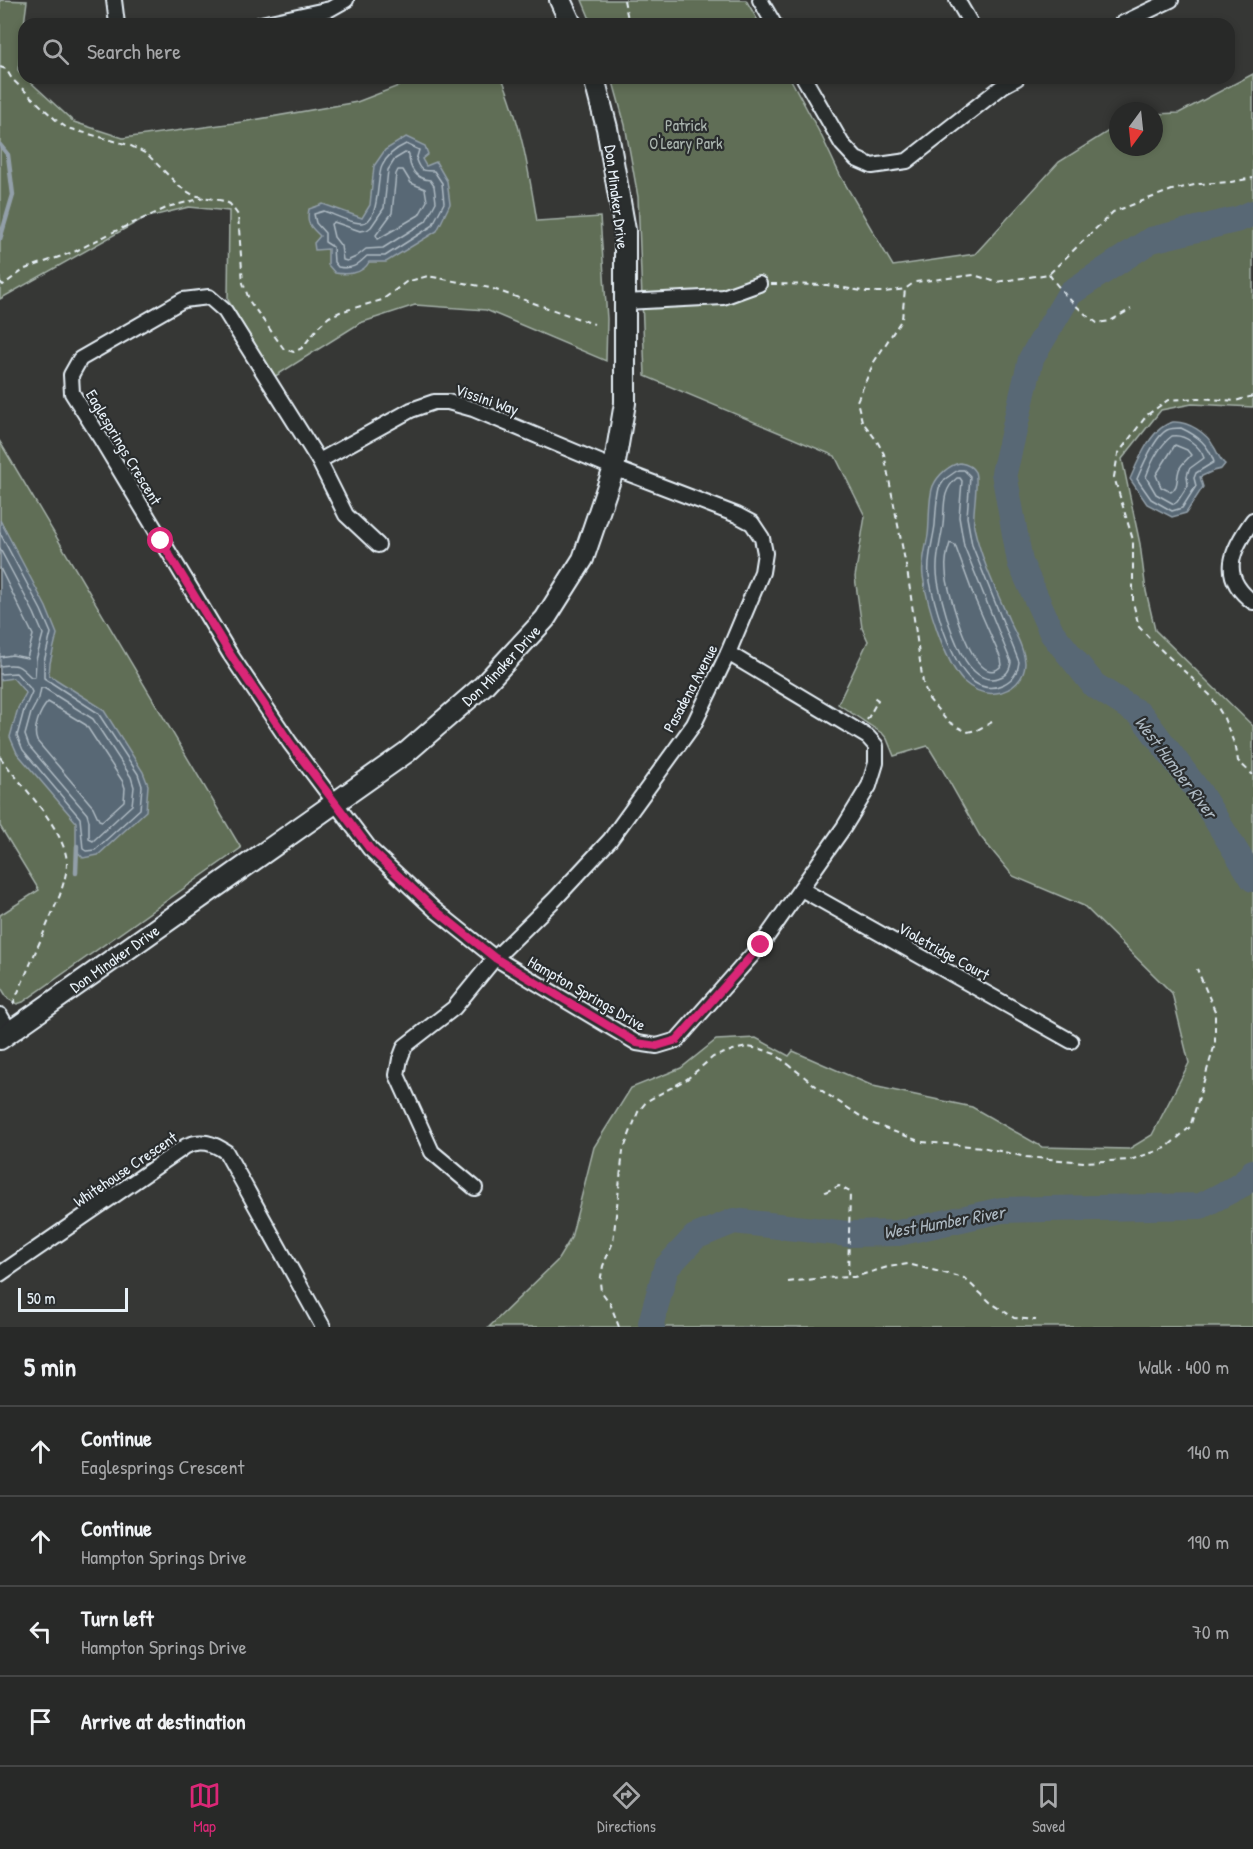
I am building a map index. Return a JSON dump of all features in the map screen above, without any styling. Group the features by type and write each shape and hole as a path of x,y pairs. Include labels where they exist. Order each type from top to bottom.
{"street":[{"path":"114,0 116,18"},
{"path":"289,18 330,9 346,0"},
{"path":"560,0 568,18"},
{"path":"760,0 770,18"},
{"path":"957,0 967,18"},
{"path":"1129,18 1147,5 1171,0"},
{"name":"Don Minaker Drive","path":"3,1029 407,752 475,694 545,619 583,559 614,468 625,403 625,230 607,128 596,84"},
{"path":"807,84 842,144 856,159 872,166 907,160 1002,84"},
{"path":"625,302 723,297 759,284"},
{"name":"Eaglesprings Crescent","path":"335,803 290,743 224,644 72,393 71,375 80,359 183,300 209,297 225,311 319,461 346,515 378,545"},
{"name":"Vissini Way","path":"319,461 411,410 434,402 448,402 473,409 614,468"},
{"name":"Pasadena Avenue","path":"475,1188 432,1152 397,1076 405,1046 454,1008 495,958 610,840 657,778 694,723 728,653 762,572 765,553 762,538 752,524 737,515 614,468"},
{"path":"1253,520 1238,541 1233,554 1232,567 1237,586 1253,602"},
{"name":"Hampton Springs Drive","path":"335,803 370,849 434,909 495,958 637,1043 657,1046 677,1040 761,945 844,827 869,786 876,763 876,746 868,737 728,653"},
{"name":"Violetridge Court","path":"801,889 1071,1041"},
{"name":"Whitehouse Crescent","path":"0,1274 186,1146 195,1142 206,1142 217,1145 226,1152 323,1327"}],"path":[{"path":"624,0 628,18"},
{"path":"0,66 6,69 12,79 67,128 120,142 147,154 180,187 193,195 224,201 235,209 239,222 243,283 249,302 281,346 289,351 294,352 302,348 329,317 381,300 406,282 428,276 490,288 594,324"},
{"path":"759,284 826,285 867,292 885,292 905,289 915,282 974,275 996,282 1049,274 1113,212 1172,190 1199,183 1231,182 1253,178"},
{"path":"0,282 3,285 25,268 76,251 171,206 206,198"},
{"path":"1049,274 1097,323 1110,321 1131,309"},
{"path":"905,289 902,320 874,362 857,401 862,421 884,454 908,576 924,684 929,699 948,721 967,732 977,730 992,722"},
{"path":"1253,396 1235,401 1199,398 1168,400 1147,415 1118,454 1114,477 1133,540 1133,602 1139,627 1209,695 1223,716 1236,748 1238,761 1253,775"},
{"path":"860,732 878,700 872,696"},
{"path":"0,758 55,825 67,861 60,895 13,1004"},
{"path":"619,1327 610,1303 601,1291 600,1282 603,1266 613,1242 623,1151 638,1112 647,1101 687,1079 713,1056 747,1047 762,1048 775,1054 825,1093 871,1123 922,1142 982,1148 1026,1157 1084,1162 1130,1160 1166,1148 1190,1127 1215,1044 1215,1011 1197,969"},
{"path":"825,1192 835,1187 844,1187 850,1192 848,1277"},
{"path":"788,1282 848,1277 908,1264 964,1278 990,1302 1014,1318 1036,1320"}],"green space":[{"path":"0,0 27,1 25,18 18,18 18,84 33,84 74,122 123,138 242,122 357,102 404,84 504,84 519,130 537,221 600,217 607,319 606,361 486,310 415,305 360,323 274,377 228,300 229,211 189,207 144,218 0,299"},
{"path":"582,0 746,0 756,18 590,18"},
{"name":"Patrick O'Leary Park","path":"1253,74 1253,407 1192,404 1161,410 1122,459 1155,630 1253,726 1253,1327 489,1327 557,1261 571,1238 594,1147 631,1088 681,1068 716,1040 756,1038 789,1056 793,1051 873,1086 972,1107 1042,1147 1129,1149 1152,1135 1189,1063 1172,993 1084,906 1013,876 980,836 928,746 894,756 883,734 838,704 868,641 862,628 855,577 865,516 835,456 645,376 638,197 625,125 614,84 793,84 841,177 893,266 975,254 1059,162 1109,131 1109,156 1163,156 1163,114 1179,113"},
{"path":"0,442 241,848 17,1004 8,999 0,986 0,915 39,890 0,826"}],"water":[{"path":"406,137 425,146 428,154 422,159 426,166 436,162 447,181 450,204 437,231 386,262 369,262 363,269 354,273 335,273 328,265 328,249 315,250 314,243 320,236 310,224 309,209 323,204 362,218 370,205 374,166 385,150"},
{"path":"1173,422 1191,426 1202,433 1211,442 1225,464 1221,469 1200,477 1203,487 1186,513 1172,517 1147,504 1130,479 1141,454 1152,437 1165,425"},
{"path":"960,463 969,466 975,472 974,527 977,539 989,574 1024,657 1024,669 1020,679 1012,687 1002,692 987,693 974,689 956,672 937,631 923,576 931,491 944,471"},
{"path":"0,520 46,607 57,634 49,675 103,709 143,772 148,785 146,811 98,855 83,858 76,850 76,822 17,753 10,737 18,708 26,693 13,678 0,680"}],"waterway":[{"path":"0,145 8,155 13,195 0,239"},
{"name":"West Humber River","path":"1253,213 1239,219 1151,240 1070,293 1031,359 1004,473 1020,562 1052,633 1094,685 1141,715 1199,792 1253,879"},
{"path":"76,873 77,846"},
{"name":"West Humber River","path":"652,1327 651,1323 666,1268 695,1237 734,1221 848,1234 898,1233 1002,1210 1201,1206 1243,1184 1253,1172"}],"route":[{"path":"161,541 230,654 290,743 370,849 434,909 495,958 637,1043 657,1046 677,1040 761,945"}]}
